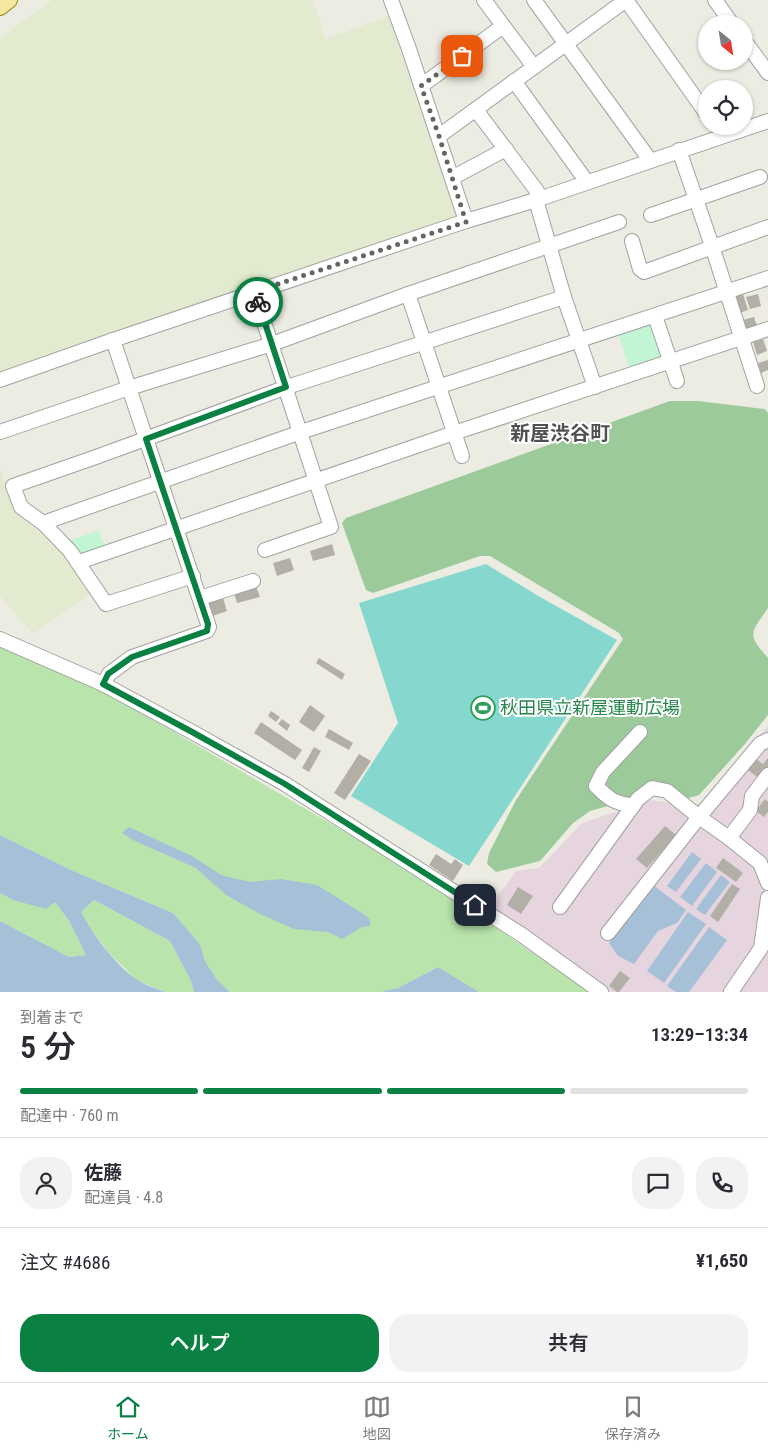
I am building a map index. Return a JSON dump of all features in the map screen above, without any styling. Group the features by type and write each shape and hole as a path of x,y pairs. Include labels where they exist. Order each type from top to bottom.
{"main road":[{"path":"0,7 9,0"}],"street":[{"path":"391,0 439,136 466,222"},
{"path":"484,0 534,67"},
{"path":"534,0 650,160"},
{"path":"439,136 626,0 698,103"},
{"path":"715,0 726,15"},
{"path":"421,86 504,26"},
{"path":"753,52 768,73"},
{"path":"514,82 587,182"},
{"path":"476,110 537,191 536,200 564,296 595,387"},
{"path":"753,124 768,121"},
{"path":"0,380 254,292 536,200 679,150 711,135"},
{"path":"452,178 506,148"},
{"path":"679,150 757,386"},
{"path":"651,215 760,177"},
{"path":"0,432 129,388 272,344 408,294 619,222"},
{"path":"632,242 640,269 644,272 768,227"},
{"path":"43,523 301,432 768,278"},
{"path":"254,292 331,527 265,550"},
{"path":"408,294 462,456"},
{"path":"193,576 106,604 70,551 43,523 21,507 13,486 286,387 564,296"},
{"path":"655,316 677,381"},
{"path":"78,562 454,433 768,329"},
{"path":"103,684 108,674 132,657 207,631 208,624 113,340"},
{"path":"200,598 253,581"},
{"path":"0,639 103,684 285,784 522,935 601,992"},
{"path":"633,805 609,799 596,786 603,772 640,732"},
{"path":"608,933 699,817 760,744 768,740"},
{"path":"729,838 750,810 752,796 768,775"},
{"path":"560,907 633,805 652,788 667,791 760,863 768,883"},
{"path":"731,992 762,948 768,898"}],"shaded area":[{"name":"秋田県立新屋運動広場","path":"486,564 617,640 469,866 351,796 398,723 359,603"},
{"path":"768,726 768,992 611,992 491,905 516,871 539,868 582,823 651,800 699,804"},
{"path":"129,827 192,856 221,875 250,882 281,879 317,885 365,915 370,920 370,926 362,927 342,939 328,932 294,929 262,915 226,895 196,868 133,840 122,833"},
{"path":"0,835 71,870 173,913 200,944 205,961 217,980 230,992 194,992 191,981 170,941 94,900 81,912 105,948 136,979 165,992 0,992 0,921 69,957 86,955 69,921 55,902 46,909 13,900 0,893"},
{"path":"692,852 701,859 676,892 667,886"},
{"path":"706,863 717,872 692,906 680,897"},
{"path":"721,875 730,882 705,915 696,909"},
{"path":"653,885 686,910 677,923 658,931 634,964 618,956 609,943"},
{"path":"688,912 706,924 664,983 647,971"},
{"path":"709,927 727,940 689,992 676,992 667,986"},
{"path":"438,967 479,992 380,992 398,988"}],"green space":[{"path":"52,0 313,0 326,39 389,16 457,216 0,374 0,38"},
{"path":"650,322 663,360 630,371 618,333"},
{"path":"670,401 698,401 765,409 768,413 768,608 757,623 753,634 757,644 768,658 768,715 699,795 689,798 651,794 590,811 573,823 540,861 496,872 487,864 489,853 516,800 623,639 619,633 490,556 480,556 373,593 366,590 342,523 346,518"},
{"path":"0,468 16,513 63,551 91,593 33,634 0,596"},
{"path":"99,530 105,548 79,557 66,542"},
{"path":"0,645 109,694 419,875 590,992 479,992 438,967 398,988 380,992 230,992 217,980 205,961 200,944 173,913 71,870 0,835"},
{"path":"0,893 13,900 55,902 69,921 86,955 69,957 0,921"},
{"path":"94,900 170,941 191,981 194,992 165,992 137,980 110,954 90,928 81,912"}],"building":[{"path":"743,294 748,310 739,313 735,302 737,301 736,296"},
{"path":"758,294 761,306 750,309 746,297"},
{"path":"754,317 757,326 746,330 743,320"},
{"path":"763,339 767,351 757,355 753,342"},
{"path":"768,360 768,370 761,373 758,363"},
{"path":"332,544 335,555 313,561 310,551"},
{"path":"290,558 294,570 277,576 273,563"},
{"path":"256,586 260,597 237,603 234,593"},
{"path":"223,598 227,611 210,617 206,604"},
{"path":"319,658 345,674 342,680 316,663"},
{"path":"310,705 325,716 314,732 299,722"},
{"path":"271,711 280,717 276,722 268,716"},
{"path":"282,719 290,725 287,731 278,724"},
{"path":"261,722 302,750 295,760 254,733"},
{"path":"329,729 353,743 349,750 325,737"},
{"path":"314,747 321,751 309,772 302,768"},
{"path":"359,754 371,761 345,800 334,793"},
{"path":"768,758 768,766 759,778 748,770 756,759 763,764"},
{"path":"765,799 768,802 768,812 764,817 756,811"},
{"path":"665,826 676,835 647,868 636,859"},
{"path":"436,854 451,864 455,859 463,865 453,881 429,865"},
{"path":"723,858 743,873 736,882 716,868"},
{"path":"732,884 740,889 718,922 710,916"},
{"path":"518,887 533,896 521,914 507,905"},
{"path":"620,971 630,978 617,992 609,986"}],"way so far":[{"path":"258,302 254,292 466,222 421,86 462,56"}],"place":[{"name":"秋田県立新屋運動広場","path":"483,708"}],"district":[{"name":"新屋渋谷町","path":"560,433"}],"route":[{"path":"258,302 286,387 146,439 209,627 207,631 132,657 108,674 103,684 285,784 475,905"}]}
